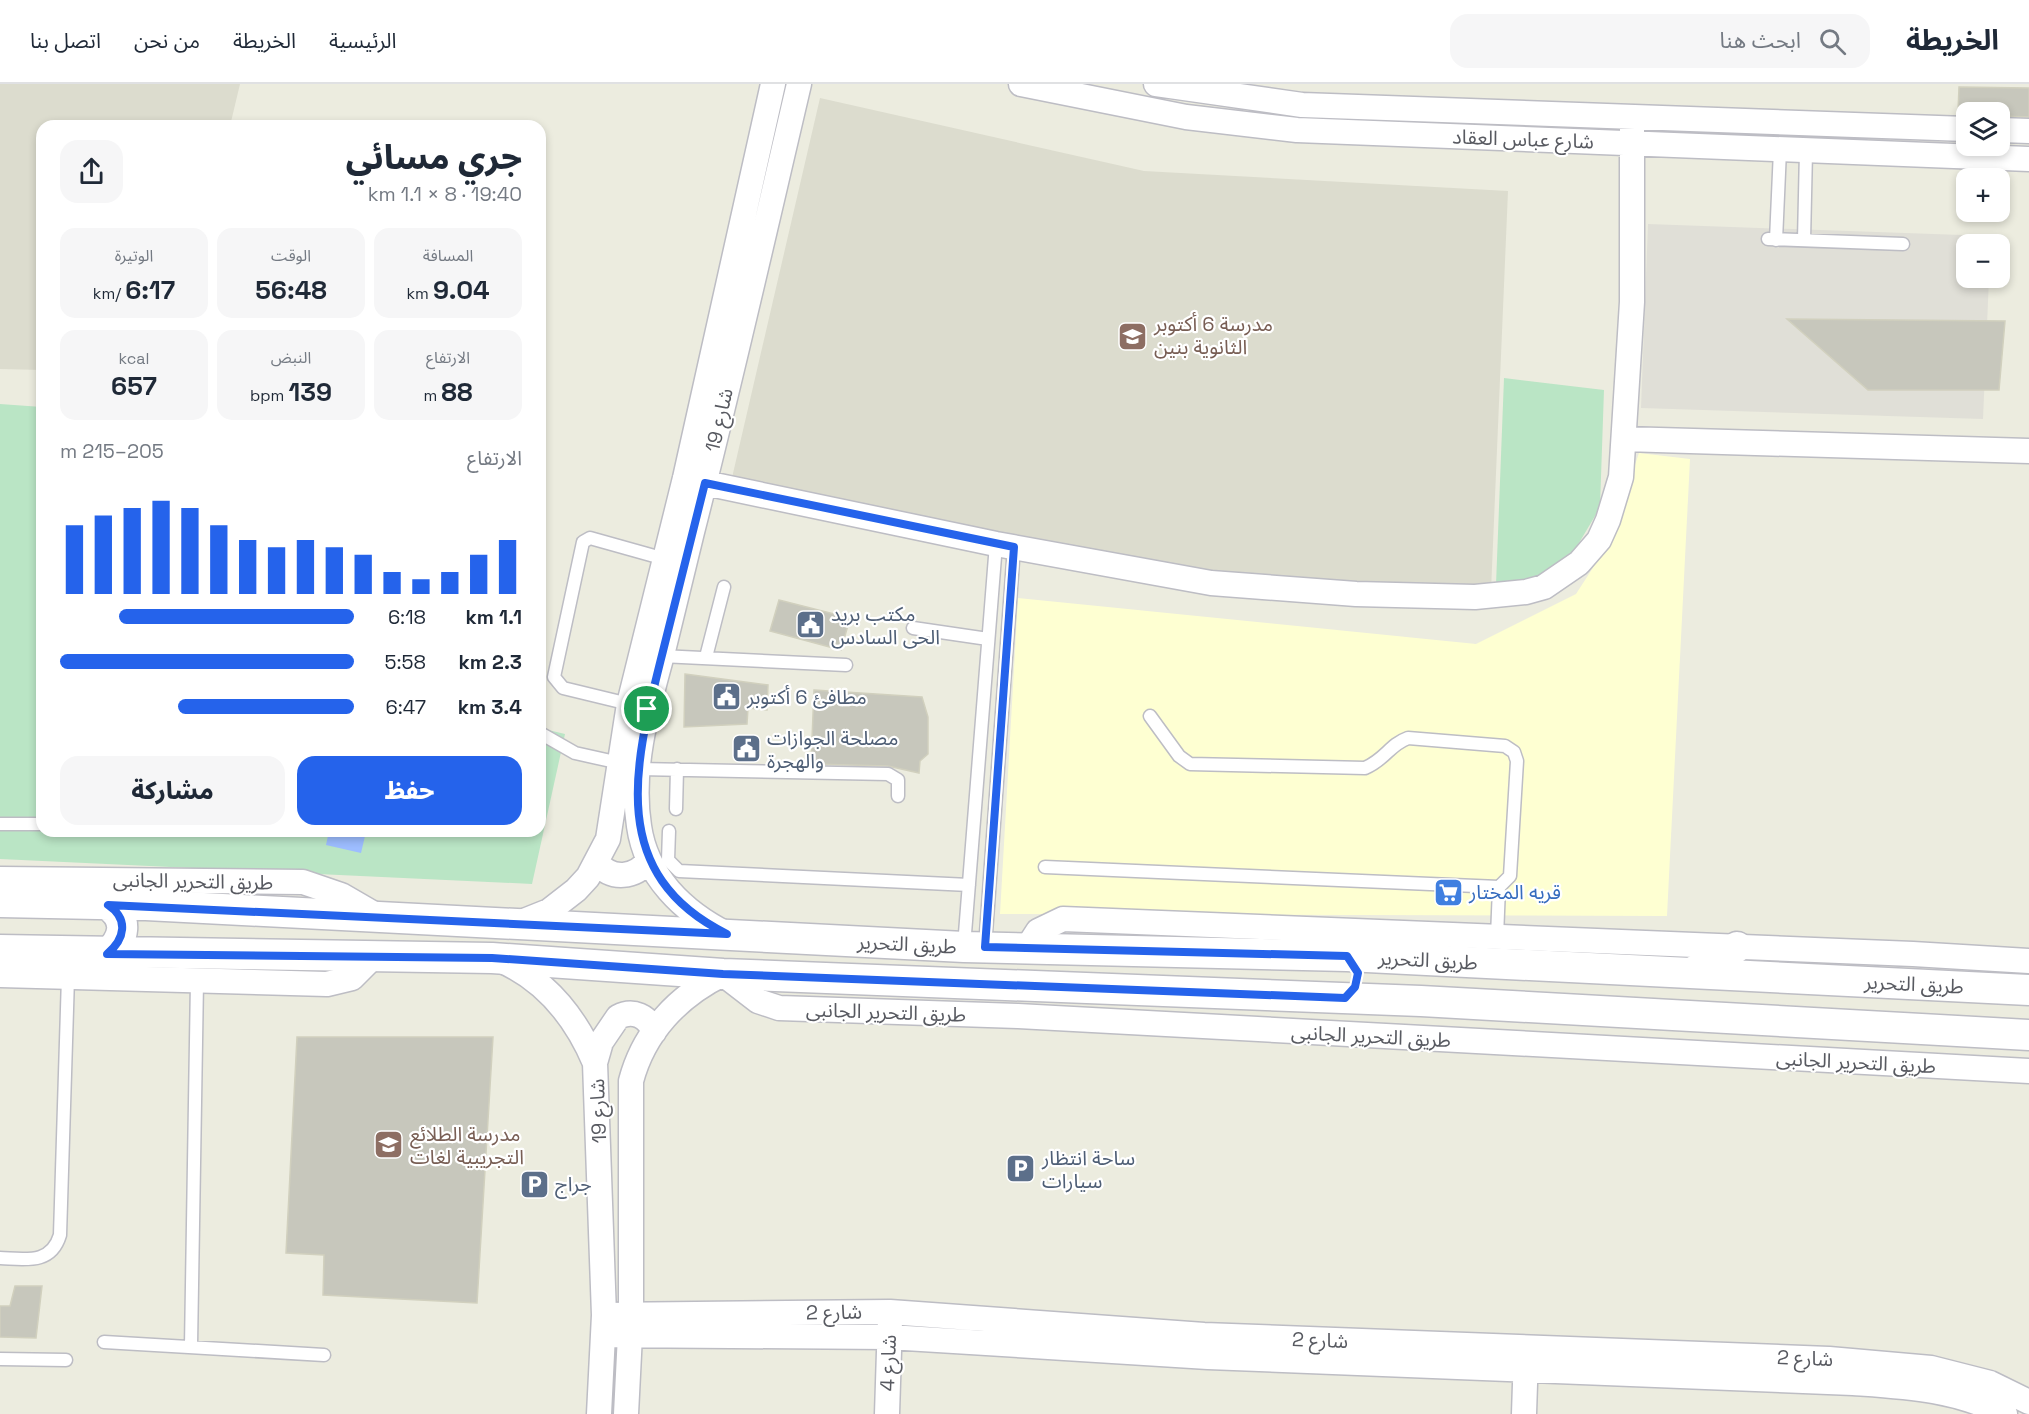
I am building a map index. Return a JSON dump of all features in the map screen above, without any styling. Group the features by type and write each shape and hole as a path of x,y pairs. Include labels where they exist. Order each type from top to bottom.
{"street":[{"name":"شارع 19","path":"516,924 549,911 563,902 588,877 608,839 629,766 665,559 773,84"},
{"name":"شارع 19","path":"638,707 661,656 705,483 799,84"},
{"name":"شارع عباس العقاد","path":"1021,84 1186,117 1297,130 2029,159"},
{"name":"شارع عباس العقاد","path":"1156,84 1632,117 1956,129"},
{"path":"705,483 1005,545 1182,579 1238,586 1475,597 1526,592 1544,586 1569,572 1599,540 1608,520 1621,477 1632,302 1632,117"},
{"path":"1786,123 1791,150"},
{"path":"2010,130 2029,131"},
{"path":"1624,439 2029,451"},
{"name":"شارع 19","path":"629,766 639,827 649,860 671,894 688,910 727,934"},
{"path":"596,862 608,872 623,875 638,871 649,860"},
{"name":"طريق التحرير الجانبى","path":"0,879 303,882 340,895 379,917"},
{"name":"طريق التحرير","path":"0,902 188,907 974,947 1347,956 2029,990"},
{"path":"107,954 119,942 123,928 119,914 108,905"},
{"path":"0,975 68,977 195,968 180,928 183,913 188,907"},
{"path":"1027,948 1038,931 1063,919 2029,961"},
{"path":"1691,973 1737,947"},
{"name":"طريق التحرير","path":"0,950 107,954 195,968 373,957 498,959 723,974 1421,1001 2029,1035"},
{"path":"1345,998 1355,987 1358,973 1347,956"},
{"name":"شارع 19","path":"498,959 518,967 550,993 576,1026 595,1063 604,1325 600,1414"},
{"path":"1421,1001 1416,988 1418,975 1431,960"},
{"name":"شارع 19","path":"626,1414 631,1325 631,1081 636,1062 654,1032 685,998 723,974"},
{"name":"طريق التحرير الجانبى","path":"723,974 758,1000 779,1008 1030,1017 2029,1071"},
{"path":"595,1063 601,1042 618,1017 636,1014 647,1020 654,1032"},
{"name":"شارع 2","path":"631,1325 890,1312 1853,1383 1930,1378 1990,1383 2029,1402"},
{"name":"شارع 4","path":"887,1414 890,1312"},
{"name":"شارع 2","path":"604,1325 889,1337 1208,1358 1526,1360"},
{"path":"1524,1414 1526,1360"},
{"name":"شارع 2","path":"1930,1378 2005,1414"}],"lane":[{"path":"1791,150 1772,239 1903,244"},
{"path":"1791,150 1804,240"},
{"path":"638,707 563,688 554,677 583,542 590,538 665,559"},
{"path":"974,947 969,885 988,639 1005,545"},
{"path":"974,947 1005,545"},
{"path":"706,657 724,586"},
{"path":"913,628 988,639"},
{"path":"661,656 846,665"},
{"path":"1045,867 1499,887 1505,883 1512,869 1517,761 1514,752 1505,746 1408,738 1396,742 1381,761 1365,768 1190,764 1179,756 1150,716"},
{"path":"546,736 575,753 629,766 888,774 898,780 898,796"},
{"path":"676,809 677,769"},
{"path":"0,824 36,825"},
{"path":"669,831 668,860 679,871 969,885"},
{"path":"1497,937 1499,887"},
{"path":"191,1346 195,968"},
{"path":"0,1258 39,1259 50,1254 57,1246 60,1235 68,977"},
{"path":"104,1342 324,1355"},
{"path":"0,1359 66,1360"}],"shaded area":[{"path":"0,84 240,84 231,120 36,120 36,370 0,369"},
{"name":"مدرسة 6 أكتوبر الثانوية بنين","path":"820,98 1144,171 1508,191 1491,591 1212,581 731,482"},
{"path":"1648,224 1956,235 1956,288 1989,288 1983,419 1641,408"},
{"path":"1504,378 1604,390 1600,506 1573,553 1535,582 1496,585"},
{"path":"0,404 36,407 36,837 542,837 532,884 0,859"},
{"path":"1639,453 1690,459 1667,916 1000,914 1018,598 1476,644 1576,594 1607,546"},
{"path":"546,729 565,734 546,820"}],"water":[{"path":"328,837 365,837 361,853 326,845"}],"building":[{"path":"1959,87 2029,88 2029,117 2010,116 2010,102 1958,102"},
{"path":"1787,319 2005,321 1999,390 1868,390"},
{"name":"مكتب بريد الحى السادس","path":"779,600 850,618 841,650 770,631"},
{"name":"مطافئ 6 أكتوبر","path":"685,674 768,685 767,710 748,708 747,724 684,727"},
{"path":"814,690 922,697 928,717 928,754 920,761 919,773 888,766 811,764"},
{"name":"مدرسة الطلائع التجريبية لغات","path":"297,1037 493,1037 477,1303 323,1295 324,1255 286,1253"},
{"path":"15,1286 42,1286 36,1338 0,1337 0,1306 10,1306"}],"place":[{"name":"مدرسة 6 أكتوبر الثانوية بنين","path":"1133,336"},
{"name":"مكتب بريد الحى السادس","path":"810,625"},
{"name":"مطافئ 6 أكتوبر","path":"726,697"},
{"name":"مصلحة الجوازات والهجرة","path":"746,749"},
{"name":"قريه المختار","path":"1448,892"},
{"name":"مدرسة الطلائع التجريبية لغات","path":"389,1145"},
{"name":"ساحة انتظار سيارات","path":"1021,1169"},
{"name":"جراج","path":"534,1184"}],"route":[{"path":"705,483 1014,547 985,947 1347,956 1358,973 1355,987 1352,993 1345,998 723,974 492,958 107,954 119,942 123,928 119,914 108,905 146,904 727,934 706,924 671,894 653,867 643,843 636,799 647,709 705,483"}]}
